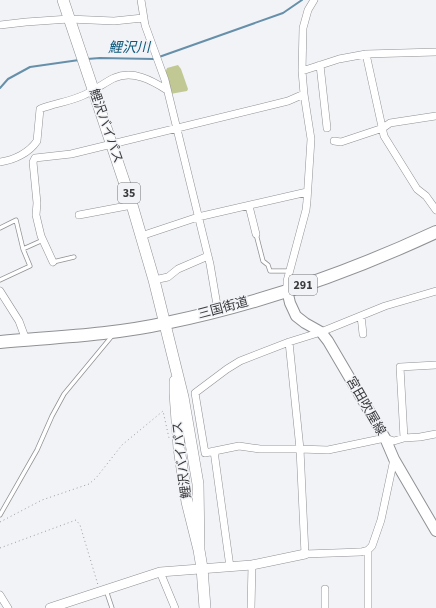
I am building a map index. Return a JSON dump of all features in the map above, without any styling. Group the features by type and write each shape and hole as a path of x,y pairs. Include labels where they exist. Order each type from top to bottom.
{"highway":[{"name":"三国街道","path":"0,342 115,332 218,311 287,290 362,264 436,232"}],"main road":[{"name":"鯉沢バイパス","path":"63,0 113,144 132,205 154,280 176,369 175,393 179,448 187,502 202,568 205,608"},
{"name":"宮田吹屋線","path":"287,290 290,303 296,316 305,324 321,332 328,341 385,438 394,459 436,531"}],"street":[{"path":"141,0 143,18 165,80 208,256 218,311"},
{"path":"287,290 287,282 306,210 311,139 302,71 303,28 308,10 314,0"},
{"path":"0,25 69,19 114,21 143,18"},
{"path":"302,71 366,54 436,52"},
{"path":"366,54 384,136 417,189 426,196 436,210"},
{"path":"320,65 327,128"},
{"path":"0,162 24,154 34,145 36,141 40,108 60,104 84,95 115,78 127,76 142,77 167,90"},
{"path":"53,262 43,240 36,215 37,203 33,162 35,158 71,154 288,101 304,94"},
{"path":"334,141 341,142 383,128 390,123 436,116"},
{"path":"141,236 198,217 307,192"},
{"path":"78,215 132,205"},
{"path":"249,206 256,234"},
{"path":"154,280 168,276 178,269 208,256"},
{"path":"0,291 19,321 26,340"},
{"path":"436,291 385,306 321,332 289,342 240,361 227,368 195,393 205,453 240,446 260,449 300,448 328,450 385,438 394,441 404,438 436,434"},
{"path":"361,316 363,334"},
{"path":"289,342 300,448 305,554"},
{"path":"404,438 400,366 436,365"},
{"path":"214,451 230,567"},
{"path":"50,608 160,572 252,565 305,554 361,552 368,550 372,546 381,520 394,459"},
{"path":"368,550 368,608"},
{"path":"251,608 252,565"},
{"path":"160,572 175,608"},
{"path":"325,589 325,608"},
{"path":"0,595 8,608"}],"lane":[{"path":"0,228 16,220 23,248 30,266 0,280"},
{"path":"256,234 263,261 268,265 270,271 290,271"},
{"path":"23,248 43,240"},
{"path":"53,262 74,257"},
{"path":"0,515 37,450 52,416 64,394 115,332"},
{"path":"103,590 112,608"}],"path":[{"path":"0,522 42,500 89,484 96,478 122,445 163,412 170,439"},
{"path":"0,548 76,520 80,525 103,590"}],"green space":[{"path":"178,65 181,69 188,89 187,91 170,94 165,73 167,68"}],"waterway":[{"name":"鯉沢川","path":"159,57 283,13 302,0"},
{"name":"鯉沢川","path":"87,59 154,59"},
{"name":"鯉沢川","path":"0,88 8,79 30,67 79,60"}]}
